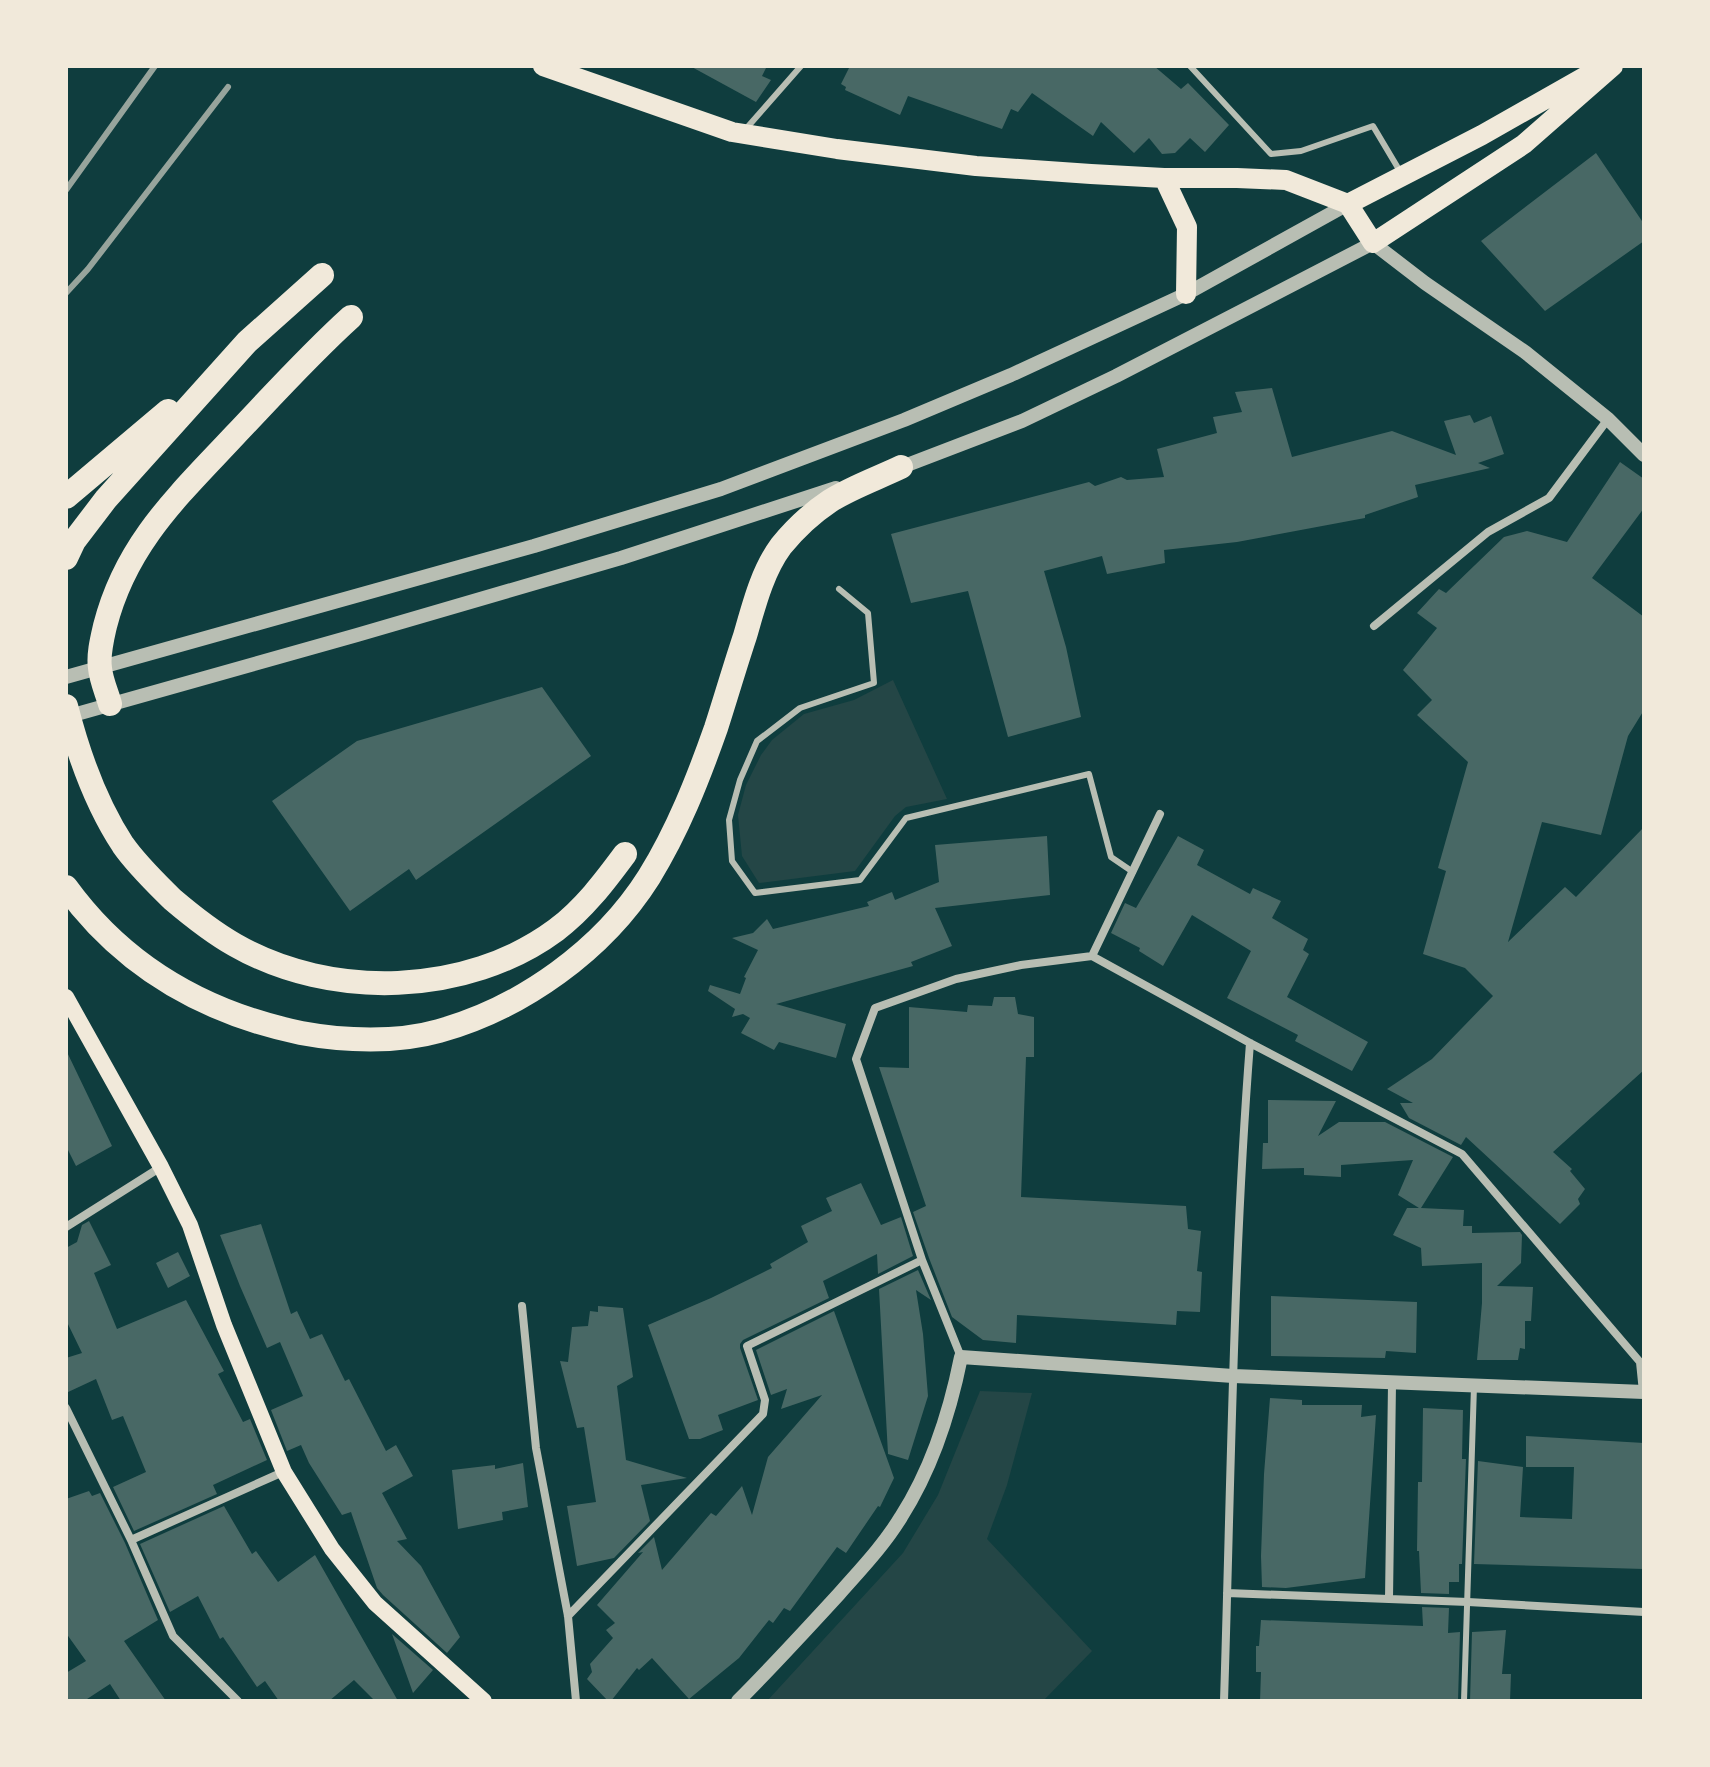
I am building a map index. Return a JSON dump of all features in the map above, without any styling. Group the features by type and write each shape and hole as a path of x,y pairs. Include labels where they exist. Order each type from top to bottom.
{"highway":[{"path":"66,497 322,275"},
{"path":"110,704 100,668 102,639 111,604 141,542 166,508 315,349 351,317"},
{"path":"66,558 74,541 106,499 247,342"},
{"path":"66,887 113,941 149,969 187,994 237,1016 329,1038 383,1039 437,1032 486,1015 572,962 614,923 648,878 675,830 697,778 755,600 765,574 781,547 804,522 831,500 901,467"},
{"path":"67,713 101,804 124,845 153,881 193,918 237,946 285,968 334,979 382,984 431,981 474,972 518,954 557,929 593,896 625,854"}],"main road":[{"path":"543,66 732,132 837,149 976,166 1164,178 1286,180 1348,204 1373,243 1524,144 1613,66"},
{"path":"1348,204 1482,135 1603,66"},
{"path":"1164,178 1187,227 1186,294"},
{"path":"66,997 190,1225 224,1325 284,1472 332,1549 375,1603 484,1701"}],"street":[{"path":"66,677 534,546 721,489 904,420 1011,375 1186,294 1348,204"},
{"path":"67,713 110,704 357,635 606,562 901,467 1022,421 1373,243 1525,352 1608,419 1644,455"},
{"path":"1374,626 1488,532 1549,498 1608,419"},
{"path":"1092,956 1160,814"},
{"path":"738,1701 778,1662 876,1552 902,1517 926,1469 954,1393 961,1357 922,1260 856,1059 875,1008 956,979 1021,965 1092,956 1462,1154 1640,1362 1643,1392 1233,1376 961,1357"},
{"path":"1224,1701 1242,1145 1250,1043"},
{"path":"66,1227 161,1167"},
{"path":"568,1616 763,1414 765,1400 747,1346 922,1260"},
{"path":"522,1306 536,1448 568,1616 576,1701"},
{"path":"1389,1599 1392,1384"},
{"path":"66,1408 131,1540 173,1636 238,1701"},
{"path":"131,1540 284,1472"},
{"path":"1227,1593 1644,1612"}],"lane":[{"path":"742,134 801,66"},
{"path":"1190,66 1271,154 1301,151 1373,126 1402,176"},
{"path":"839,589 868,613 874,683 800,708 757,741 740,780 729,820 732,861 755,893 860,880 906,818 1089,774 1111,857 1133,872"},
{"path":"1464,1701 1474,1386"}],"shaded area":[{"path":"893,680 947,799 906,807 895,816 855,871 759,883 742,856 738,815 746,785 761,755 772,740 804,714 854,700"},
{"path":"980,1391 1032,1393 1007,1485 987,1539 1092,1651 1043,1701 767,1701 903,1553 938,1495"}],"building":[{"path":"690,66 767,66 762,76 771,80 756,102"},
{"path":"850,66 1154,66 1181,89 1188,83 1229,125 1205,152 1190,138 1175,153 1162,154 1149,138 1134,153 1101,122 1093,136 1032,93 1018,112 1011,109 1002,129 908,96 900,115 845,90 846,87 841,84"},
{"path":"1596,153 1644,224 1644,241 1545,311 1481,241"},
{"path":"1272,388 1292,457 1392,431 1456,455 1444,421 1470,415 1474,423 1491,416 1504,454 1478,463 1490,468 1415,485 1418,497 1365,515 1365,518 1237,542 1164,550 1165,563 1107,574 1102,556 1044,571 1066,647 1081,717 1008,737 968,591 911,603 891,534 1089,482 1095,486 1121,477 1127,480 1164,477 1157,449 1217,433 1213,417 1242,412 1235,392"},
{"path":"1620,462 1644,479 1644,508 1592,578 1644,617 1644,710 1628,736 1601,835 1542,822 1508,942 1565,887 1576,897 1644,827 1644,1070 1553,1152 1572,1169 1570,1171 1585,1189 1578,1199 1580,1204 1560,1224 1466,1137 1461,1145 1409,1118 1400,1103 1413,1103 1387,1089 1432,1059 1493,996 1465,968 1423,954 1446,871 1438,868 1468,762 1417,715 1432,700 1403,670 1437,628 1417,613 1439,589 1446,593 1504,537 1527,531 1567,542"},
{"path":"542,687 591,756 416,880 409,869 350,911 272,801 357,741"},
{"path":"1047,836 1050,895 935,908 952,946 911,962 913,966 776,1004 846,1024 836,1058 779,1042 774,1050 741,1033 750,1018 743,1014 732,1017 735,1009 708,991 710,985 740,994 744,977 758,950 732,938 753,933 767,919 773,929 869,906 867,902 892,892 895,900 939,882 935,845"},
{"path":"1178,836 1204,850 1197,865 1250,894 1253,888 1281,901 1272,918 1308,939 1303,950 1309,954 1287,997 1368,1042 1352,1071 1295,1041 1298,1035 1227,998 1251,951 1192,915 1163,966 1139,951 1140,948 1111,933 1125,903 1136,908"},
{"path":"994,997 1015,997 1018,1014 1034,1017 1034,1057 1026,1057 1021,1197 1186,1206 1188,1229 1201,1231 1197,1271 1202,1272 1200,1312 1177,1311 1176,1325 1017,1315 1016,1343 983,1340 952,1317 913,1212 926,1206 879,1067 909,1068 909,1007 967,1012 968,1005 992,1006"},
{"path":"66,1050 112,1146 76,1166 66,1146"},
{"path":"1268,1100 1336,1101 1318,1136 1339,1122 1385,1122 1453,1157 1421,1208 1464,1210 1463,1226 1472,1226 1472,1233 1520,1232 1522,1235 1521,1263 1497,1286 1533,1287 1531,1321 1525,1321 1525,1349 1520,1348 1518,1360 1477,1360 1482,1263 1422,1266 1421,1248 1393,1235 1407,1208 1419,1208 1398,1195 1413,1160 1341,1165 1341,1177 1304,1175 1304,1168 1262,1169 1263,1143 1268,1143"},
{"path":"861,1183 881,1225 901,1217 913,1256 878,1274 877,1254 823,1281 829,1298 743,1340 740,1348 758,1400 718,1415 723,1430 700,1439 689,1439 648,1325 772,1268 770,1264 808,1242 801,1226 832,1211 826,1198"},
{"path":"89,1221 111,1265 94,1273 117,1329 186,1300 224,1371 218,1374 243,1422 250,1419 267,1460 213,1485 217,1494 134,1531 113,1487 146,1472 123,1416 112,1420 96,1379 66,1393 66,1358 82,1353 66,1320 66,1248 77,1242 82,1225"},
{"path":"261,1224 291,1314 297,1311 310,1339 322,1334 386,1451 396,1445 413,1476 382,1493 407,1539 397,1541 421,1566 460,1637 447,1653 377,1588 351,1512 342,1515 301,1445 287,1451 271,1410 303,1396 280,1342 267,1348 220,1235"},
{"path":"178,1252 190,1276 168,1288 156,1263"},
{"path":"918,1270 931,1300 916,1290 928,1396 908,1460 888,1454 879,1289"},
{"path":"1271,1296 1417,1302 1416,1353 1386,1351 1385,1358 1271,1356"},
{"path":"598,1306 623,1308 633,1377 617,1386 626,1460 687,1478 641,1485 650,1521 614,1558 577,1566 567,1506 596,1502 584,1427 577,1428 560,1361 568,1362 572,1327 588,1326 590,1311 598,1312"},
{"path":"834,1311 894,1478 880,1507 846,1553 837,1547 790,1611 784,1608 773,1623 769,1620 739,1658 689,1699 652,1658 639,1670 637,1668 608,1701 587,1679 592,1672 590,1664 613,1638 606,1630 615,1623 597,1605 654,1537 662,1570 711,1513 716,1516 742,1486 752,1515 768,1457 822,1395 781,1409 787,1389 771,1395 756,1350"},
{"path":"1270,1398 1302,1400 1302,1405 1362,1405 1361,1417 1376,1415 1365,1578 1286,1588 1262,1587 1264,1474"},
{"path":"1423,1408 1463,1410 1462,1459 1466,1459 1462,1564 1459,1564 1459,1582 1449,1582 1449,1594 1421,1593 1417,1551"},
{"path":"1526,1436 1644,1443 1644,1569 1474,1564 1478,1461 1523,1467 1520,1517 1572,1519 1574,1467 1526,1467"},
{"path":"523,1463 528,1507 502,1512 503,1520 458,1529 452,1470 495,1465 495,1469"},
{"path":"89,1491 92,1496 100,1493 158,1620 124,1641 166,1701 121,1701 110,1684 84,1701 66,1701 66,1673 86,1661 66,1633 66,1499"},
{"path":"224,1506 252,1554 256,1551 278,1582 315,1555 398,1701 375,1701 354,1680 329,1701 279,1701 265,1681 257,1687 223,1637 220,1639 198,1596 170,1612 140,1544"},
{"path":"1422,1607 1449,1608 1448,1633 1460,1632 1458,1701 1260,1701 1261,1672 1256,1672 1256,1646 1259,1646 1261,1620 1423,1626"},
{"path":"1506,1630 1502,1674 1511,1674 1510,1701 1470,1701 1472,1632"},
{"path":"392,1634 433,1670 413,1693"}],"railway":[{"path":"66,190 155,66"},
{"path":"66,293 88,269 228,87"}]}
